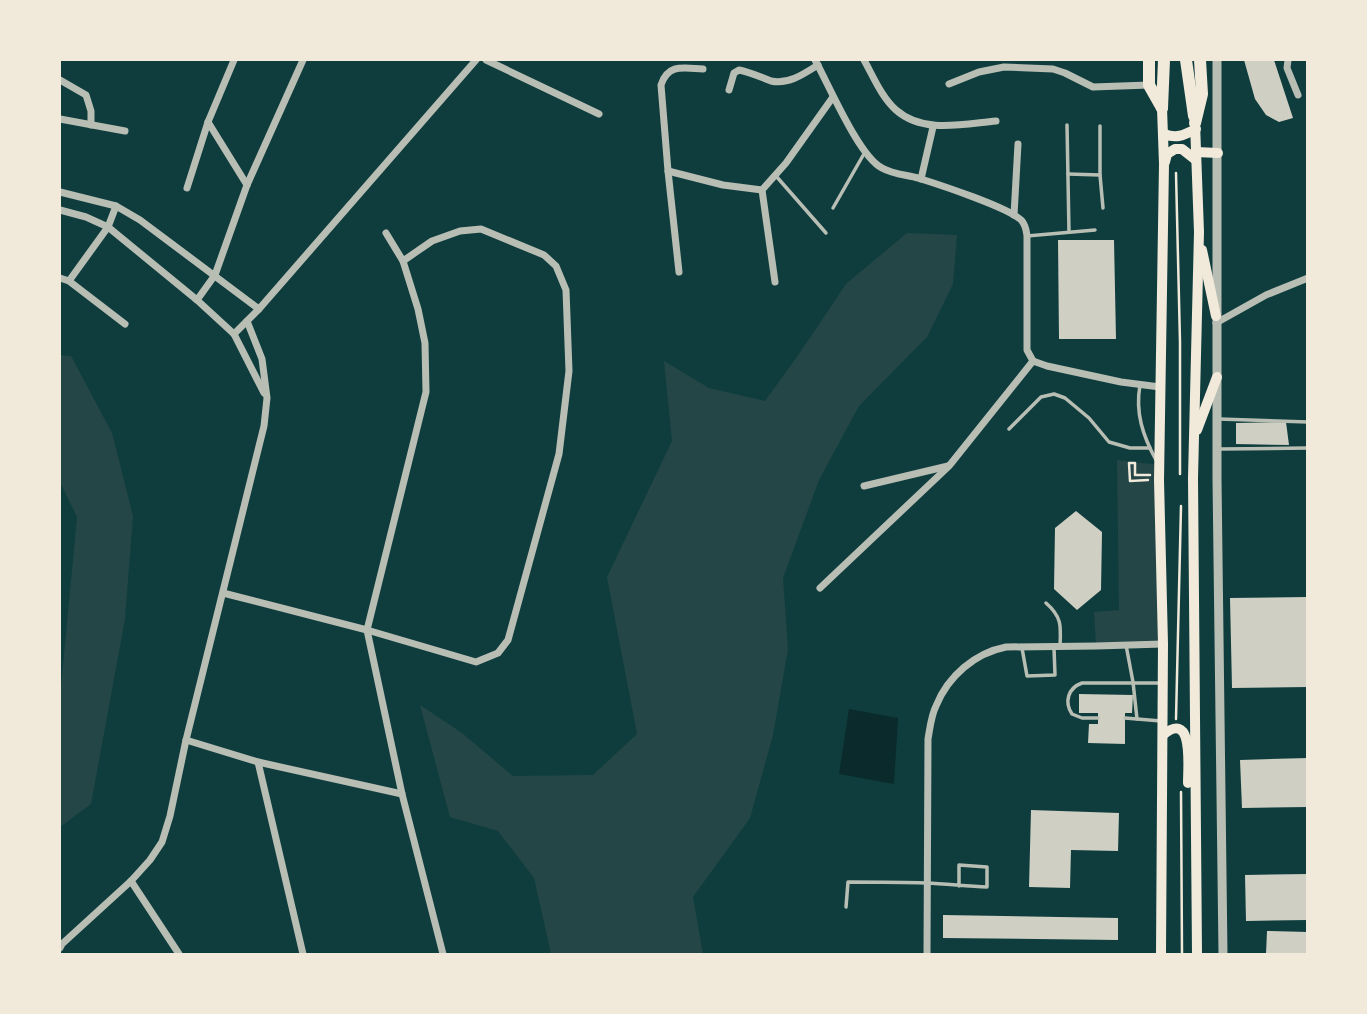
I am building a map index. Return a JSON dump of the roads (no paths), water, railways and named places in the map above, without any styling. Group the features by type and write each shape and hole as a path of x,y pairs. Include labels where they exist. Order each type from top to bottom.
{"highway":[{"path":"1149,60 1149,85 1162,108"},
{"path":"1162,108 1164,60"},
{"path":"1186,60 1195,126"},
{"path":"1195,126 1202,94 1200,60"}],"main road":[{"path":"1161,954 1163,644 1159,465 1164,164 1162,108"},
{"path":"1164,134 1178,137 1195,126"},
{"path":"1195,126 1199,232 1194,439 1197,954"},
{"path":"1164,164 1167,154 1175,149 1182,149 1196,156 1218,153"},
{"path":"1199,232 1216,320"},
{"path":"1194,439 1217,377"},
{"path":"1163,735 1176,728 1182,730 1187,742 1189,858 1196,880"}],"street":[{"path":"187,188 208,122 234,60"},
{"path":"197,300 215,275 247,185 303,60"},
{"path":"234,334 259,309 475,60"},
{"path":"486,60 599,114"},
{"path":"864,60 888,102 909,118 933,127 996,121"},
{"path":"1217,60 1216,320 1223,954"},
{"path":"1288,60 1287,68 1298,95"},
{"path":"729,90 734,73 739,70 785,82 804,75 816,62 833,97 872,161 881,168 921,179 1006,210 1025,225 1027,350 1033,361 1140,386 1160,387"},
{"path":"949,84 991,69 1017,67 1053,69 1093,87 1149,85"},
{"path":"679,272 667,171 661,85 665,75 674,68 703,69"},
{"path":"60,80 86,94 91,111 91,125"},
{"path":"762,190 776,176 833,97"},
{"path":"60,119 125,131"},
{"path":"208,122 247,185"},
{"path":"921,179 933,127"},
{"path":"1014,215 1018,144"},
{"path":"667,171 723,185 762,190"},
{"path":"762,190 775,282"},
{"path":"60,192 116,206 140,220 259,309"},
{"path":"69,281 108,227 116,206"},
{"path":"60,210 108,227 197,300 234,334 267,398"},
{"path":"223,593 367,630 476,662 498,653 508,640 559,454 569,371 566,290 556,266 544,255 481,229 460,231 432,241 402,261"},
{"path":"386,233 402,261 418,309 425,343 426,392 367,630 402,794 443,954"},
{"path":"60,278 69,281 125,324"},
{"path":"1216,320 1307,278"},
{"path":"60,948 150,860 162,842 170,816 186,740 264,426 267,398 262,359 247,321"},
{"path":"820,588 949,466 1033,361"},
{"path":"864,486 949,466"},
{"path":"927,954 928,739 936,705 960,671 979,656 994,649 1022,646 1163,644"},
{"path":"186,740 258,762 402,794"},
{"path":"258,762 303,954"},
{"path":"131,881 178,954"}],"lane":[{"path":"1067,125 1069,232"},
{"path":"1100,126 1100,175 1104,208"},
{"path":"833,208 865,152"},
{"path":"1068,174 1100,175"},
{"path":"776,176 827,233"},
{"path":"1027,236 1095,230"},
{"path":"1140,386 1137,400 1139,417 1159,465"},
{"path":"1009,429 1041,397 1059,395 1073,403 1089,418 1108,442 1130,448 1150,448"},
{"path":"1217,419 1307,422"},
{"path":"1217,449 1307,448"},
{"path":"1022,646 1027,676 1055,675 1060,626 1058,616 1046,603"},
{"path":"1126,645 1137,719"},
{"path":"1098,718 1082,718 1072,714 1067,705 1073,687 1082,683 1162,683"},
{"path":"1125,719 1163,721"},
{"path":"846,907 848,882 928,883 959,886 987,887 987,867 959,865 959,886"}]}
